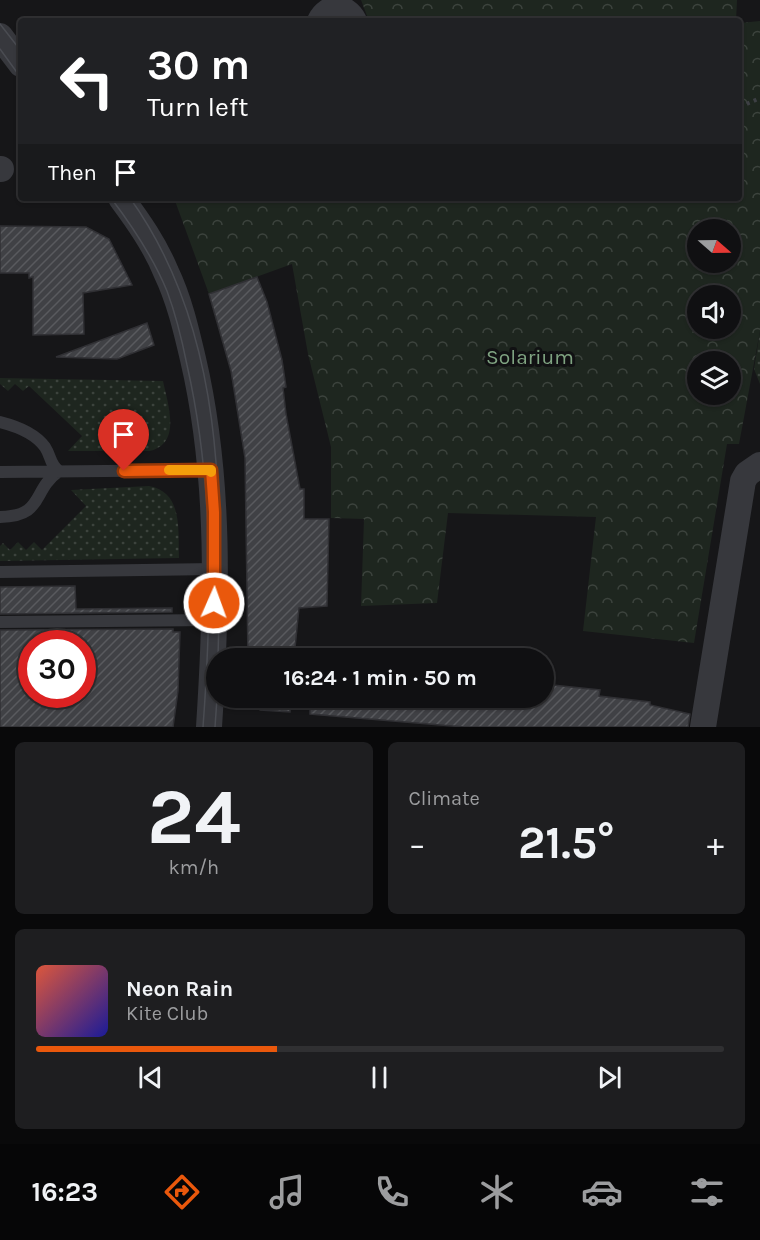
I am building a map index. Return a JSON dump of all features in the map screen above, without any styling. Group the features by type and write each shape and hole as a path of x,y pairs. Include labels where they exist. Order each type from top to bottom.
{"street":[{"path":"327,10 345,10 352,18"},
{"path":"0,36 18,60"},
{"path":"123,201 154,249 181,309 197,378 211,470 215,569 209,727"},
{"path":"703,727 743,481 754,470"}],"lane":[{"path":"0,422 22,429 35,438 45,447 52,464 59,471"},
{"path":"0,472 211,470"},
{"path":"0,517 25,513 49,480 59,471"},
{"path":"0,572 215,569"},
{"path":"0,622 213,620"}],"path":[{"path":"742,106 760,98"}],"green space":[{"path":"361,0 737,0 736,18 368,18"},
{"name":"Solarium","path":"760,21 760,331 739,444 727,444 694,643 583,631 596,517 448,513 437,603 361,606 364,519 331,518 331,447 308,354 292,264 209,294 175,201 742,201 742,23"},
{"path":"760,331 760,384 754,369"},
{"path":"0,378 163,381 169,412 169,432 166,440 159,447 149,451 68,451 82,436 29,386 23,391 15,384 8,391 0,384"},
{"path":"149,486 168,496 173,504 178,524 179,558 0,561 0,546 3,543 10,550 18,542 26,550 34,542 42,550 86,506 71,490"}],"building":[{"path":"0,226 86,227 109,239 132,285 83,293 84,334 33,335 33,277 29,278 29,273 0,273"},
{"path":"257,277 267,302 282,360 286,387 283,388 286,414 300,489 304,489 304,519 329,519 327,606 299,608 295,648 248,648 245,458 231,371 209,294"},
{"path":"147,323 154,345 117,359 56,357"},
{"path":"75,586 76,609 172,608 172,612 0,614 0,587"},
{"path":"173,629 173,632 180,632 178,691 173,727 0,727 0,630"},
{"path":"554,685 600,690 599,696 650,702 650,705 690,714 688,727 464,727 310,714 310,708 554,708"},
{"path":"258,708 290,708 290,712"}],"tram line":[{"path":"0,24 18,47"},
{"path":"0,49 18,74"},
{"path":"113,201 142,243 167,291 181,337 196,410 202,455 208,545 208,636 203,727"},
{"path":"132,201 162,250 185,304 201,361 212,419 217,479 218,648"},
{"path":"215,727 216,708"}],"slow traffic":[{"path":"169,470 211,470 211,472"}],"route":[{"path":"124,471 211,470 214,512 214,603"}]}
